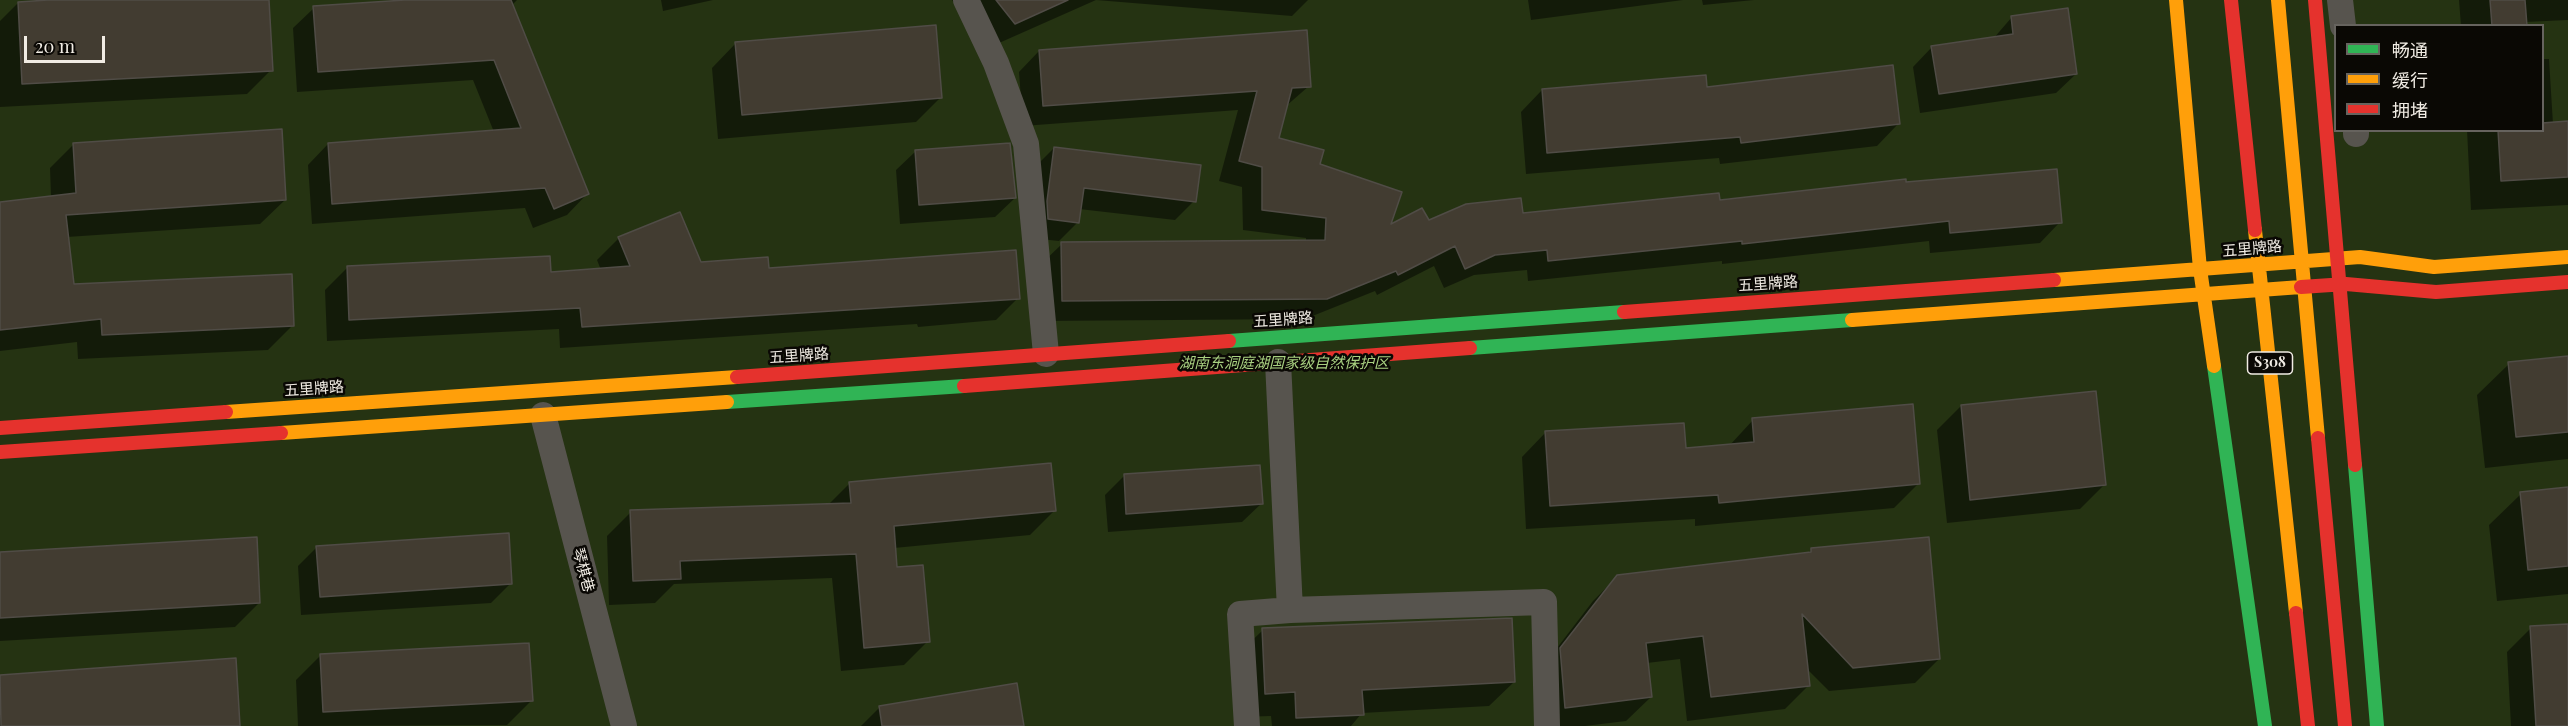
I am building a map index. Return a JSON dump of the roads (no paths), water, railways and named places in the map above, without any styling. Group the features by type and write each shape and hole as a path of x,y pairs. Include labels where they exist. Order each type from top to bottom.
{"main road":[{"path":"2176,0 2200,269 2265,726"},
{"name":"S308","path":"2231,0 2308,726"},
{"name":"S308","path":"2278,0 2345,726"},
{"path":"2315,0 2336,259 2342,284 2376,726"},
{"name":"五里牌路","path":"0,428 2360,257 2434,267 2568,257"},
{"path":"0,452 543,415 2342,284 2436,292 2568,282"}],"street":[{"path":"966,0 996,63 1026,144 1046,354"},
{"path":"2340,0 2343,24"},
{"path":"1278,362 1290,610"},
{"name":"琴棋巷","path":"543,415 624,726"},
{"path":"1247,726 1240,614 1290,610 1544,602 1547,726"}],"park label":[{"name":"湖南东洞庭湖国家级自然保护区","path":"1284,363"}]}
